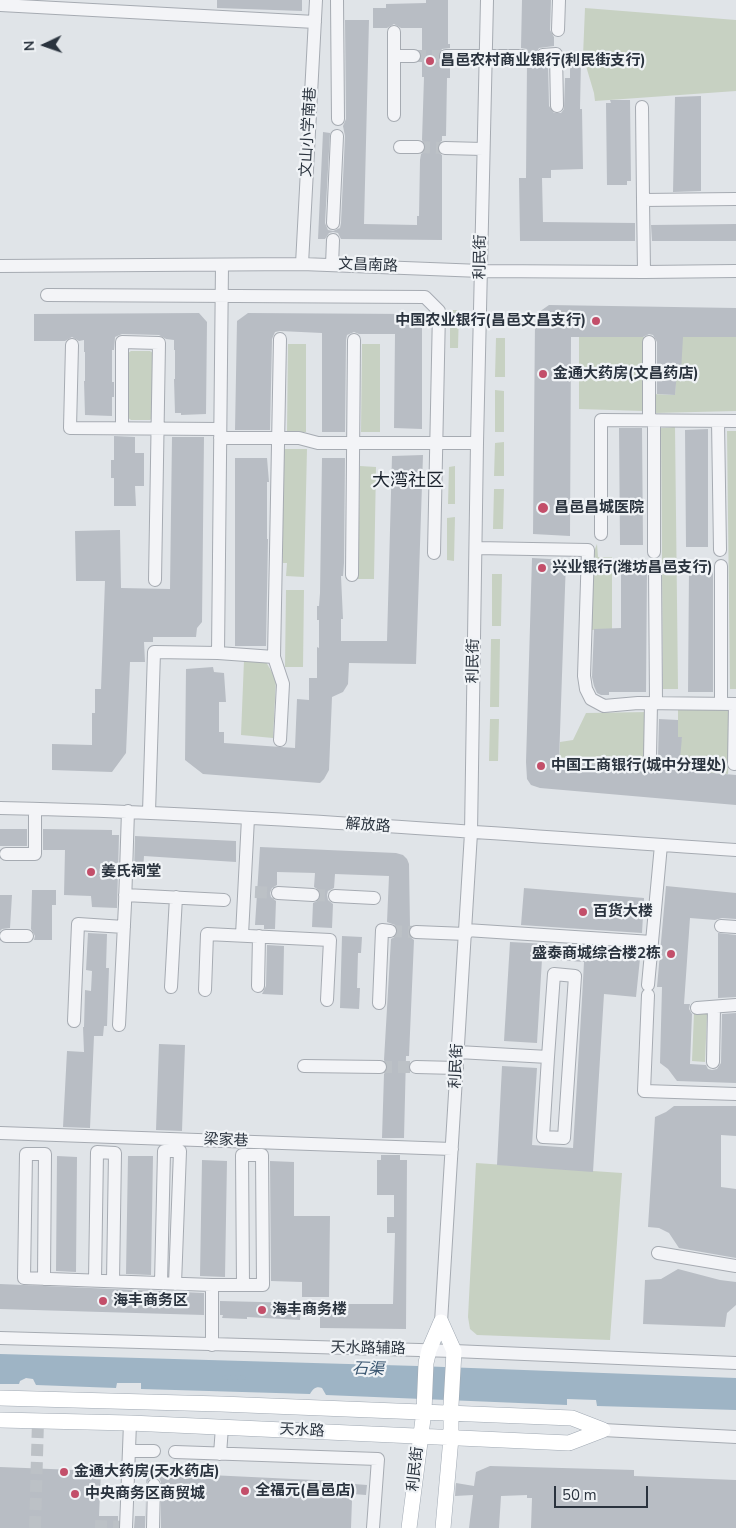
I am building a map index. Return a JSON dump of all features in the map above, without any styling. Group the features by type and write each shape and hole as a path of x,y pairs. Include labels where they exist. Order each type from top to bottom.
{"main road":[{"name":"利民街","path":"410,1528 428,1357 441,1322"},
{"name":"利民街","path":"441,1322 453,1357 451,1438 443,1528"},
{"name":"天水路","path":"0,1398 424,1406 572,1418 603,1430"},
{"name":"天水路","path":"0,1420 130,1423 569,1443 603,1430"}],"street":[{"name":"文山小学南巷","path":"302,264 316,0"},
{"path":"337,0 338,119"},
{"name":"利民街","path":"441,1322 471,833 477,443 485,57 488,0"},
{"path":"558,30 559,0"},
{"path":"0,5 315,22"},
{"path":"394,32 394,115"},
{"path":"543,55 556,54 557,106"},
{"path":"394,56 414,56"},
{"path":"446,56 522,56"},
{"path":"642,107 644,272"},
{"path":"333,224 337,136"},
{"path":"400,147 418,147"},
{"path":"444,148 484,149"},
{"path":"644,200 736,199"},
{"path":"332,265 333,240"},
{"name":"文昌南路","path":"0,266 302,264 481,270 736,271"},
{"path":"218,653 222,265"},
{"path":"47,295 425,297 439,311 434,553"},
{"path":"280,339 274,657 283,684 280,740"},
{"path":"352,575 354,340"},
{"path":"122,427 122,342 159,343 155,580"},
{"path":"649,342 654,552"},
{"path":"72,344 70,428 158,428 220,434 298,438 318,443 477,443"},
{"path":"601,534 601,420 736,421"},
{"path":"718,421 720,550"},
{"path":"476,548 588,550 584,676 586,689 591,699 604,706 654,703 736,704 734,764"},
{"path":"650,757 654,703 655,565"},
{"path":"721,566 721,704"},
{"path":"149,812 154,652 218,653 274,657"},
{"name":"解放路","path":"0,808 149,812 736,850"},
{"path":"6,854 35,854 35,808"},
{"path":"119,1025 128,811"},
{"path":"242,935 250,891 248,818"},
{"path":"662,845 648,990 644,1091 736,1094"},
{"path":"278,893 313,895"},
{"path":"335,896 374,898"},
{"path":"125,900 176,897 224,900"},
{"path":"171,987 176,897"},
{"path":"74,1021 78,924 124,927"},
{"path":"721,926 736,926"},
{"path":"380,1003 382,930 390,930"},
{"path":"416,932 466,932 652,942"},
{"path":"205,990 207,934 330,940 327,1000"},
{"path":"6,936 27,936"},
{"path":"258,986 259,936"},
{"path":"554,974 575,976 564,1138 543,1137 548,1057 554,974"},
{"path":"697,1008 736,1005"},
{"path":"712,1062 714,1007"},
{"path":"458,1052 548,1057"},
{"path":"304,1066 380,1067"},
{"path":"416,1067 457,1068"},
{"name":"梁家巷","path":"0,1133 452,1148"},
{"path":"161,1283 164,1151 180,1152 175,1284"},
{"path":"95,1280 96,1152 115,1153 113,1281"},
{"path":"44,1279 44,1154 26,1154 24,1278 44,1279 95,1280 212,1285 243,1285 263,1284 262,1155 242,1155 243,1285"},
{"path":"658,1253 736,1266"},
{"path":"212,1285 212,1345"},
{"name":"天水路辅路","path":"0,1338 212,1345 428,1357 736,1363"},
{"path":"126,1528 130,1423"},
{"path":"220,1454 222,1427"},
{"name":"天水路","path":"603,1430 736,1437"},
{"path":"129,1450 154,1451"},
{"path":"176,1452 378,1459 374,1528"},
{"path":"153,1528 154,1485"}],"green space":[{"path":"585,8 736,20 736,91 595,101 583,56"},
{"path":"450,310 459,310 458,348 450,348"},
{"path":"679,336 736,337 736,411 654,413 652,394 675,395 676,375 681,372"},
{"path":"579,337 645,337 643,411 579,409"},
{"path":"496,338 505,338 505,377 495,377"},
{"path":"288,344 306,344 306,432 287,432"},
{"path":"362,344 380,344 380,432 361,432"},
{"path":"131,351 150,351 153,353 153,418 150,420 131,420 127,417 128,353"},
{"path":"495,390 504,391 504,432 495,432"},
{"path":"675,427 678,689 663,689 661,428"},
{"path":"727,431 736,431 736,689 730,689"},
{"path":"504,442 504,476 494,476 495,443"},
{"path":"281,449 307,449 304,577 286,576 287,563 283,563"},
{"path":"360,466 376,467 374,579 358,579"},
{"path":"455,466 455,504 448,504 449,467"},
{"path":"494,489 504,489 503,529 493,529"},
{"path":"455,517 454,561 447,560 447,518"},
{"path":"597,544 598,557 612,557 612,629 592,630 592,556"},
{"path":"492,574 502,574 501,626 492,626"},
{"path":"286,590 304,590 303,667 285,667"},
{"path":"491,639 500,639 499,707 490,707"},
{"path":"244,660 266,662 276,679 273,738 241,735"},
{"path":"678,709 731,709 728,774 675,770 680,767 680,758 676,758 682,737 678,737"},
{"path":"648,712 647,768 559,761 560,742 573,740 586,713"},
{"path":"490,719 499,719 498,761 489,761"},
{"path":"694,1013 707,1014 705,1062 692,1061"},
{"path":"476,1163 622,1173 610,1340 477,1335 470,1329 468,1317"}],"water":[{"path":"0,1354 418,1366 736,1378 736,1410 597,1406 596,1400 567,1399 567,1405 326,1395 322,1388 318,1387 310,1394 141,1389 141,1383 117,1383 116,1388 36,1385 33,1379 26,1378 20,1381 19,1384 0,1384"}],"building":[{"path":"217,0 302,0 302,11 217,8"},
{"path":"426,0 448,0 448,44 450,44 450,48 442,49 438,56 442,63 450,64 450,78 447,78 446,136 442,136 442,141 438,143 437,147 438,152 442,155 442,240 341,239 338,233 333,232 329,233 325,239 318,239 323,132 330,133 325,223 328,230 333,231 340,228 341,223 345,136 343,126 346,119 345,20 369,20 364,224 417,225 417,216 419,216 420,160 421,154 425,151 426,147 422,140 424,77 422,77 422,28 401,28 394,24 387,28 373,28 373,8 386,8 386,4 426,3"},
{"path":"522,0 551,0 550,30 554,37 554,46 539,48 535,55 539,62 548,63 549,106 554,113 561,113 564,109 565,78 570,78 570,59 581,59 580,109 582,109 583,169 551,170 551,178 542,178 543,222 635,223 635,241 520,241 519,178 526,178 527,63 530,56 527,49 521,48"},
{"path":"701,96 701,191 673,192 675,97"},
{"path":"610,100 630,100 631,181 627,181 627,185 607,185 606,103 611,103"},
{"path":"736,224 736,241 652,241 651,225"},
{"path":"549,305 736,308 736,337 683,337 681,372 677,372 675,395 657,394 657,342 653,335 649,334 643,337 571,337 570,536 533,534 535,322 539,312"},
{"path":"199,313 207,322 206,414 181,415 181,413 175,413 174,340 166,339 159,335 122,334 115,337 114,350 112,350 114,397 112,397 112,416 85,415 84,340 79,341 72,337 65,341 34,341 34,314"},
{"path":"248,313 409,314 422,322 422,429 394,428 395,334 359,334 354,332 347,335 345,432 322,432 322,333 280,331 275,332 272,339 270,430 235,430 237,321"},
{"path":"619,428 642,428 643,545 620,545"},
{"path":"708,429 708,547 686,547 685,430"},
{"path":"114,436 135,437 135,453 144,453 144,486 135,486 136,506 114,506 114,478 111,478 111,460 114,460"},
{"path":"172,437 204,437 202,622 197,628 196,637 153,637 153,642 144,642 145,662 130,662 126,753 112,772 52,770 52,744 92,745 92,713 95,713 95,689 101,689 105,581 76,581 75,531 120,530 121,588 170,589"},
{"path":"423,455 416,664 349,663 348,684 343,692 332,697 329,770 320,783 203,774 185,760 186,669 213,667 214,672 224,673 226,702 219,702 219,732 224,732 224,743 295,748 297,699 309,700 309,678 317,678 319,620 317,620 317,606 319,606 320,593 322,458 345,458 344,563 343,576 341,576 343,619 341,619 341,641 387,641 392,456"},
{"path":"235,458 267,458 269,482 267,482 266,646 235,646"},
{"path":"532,558 566,560 559,761 652,768 652,765 657,762 658,757 659,719 678,720 678,737 682,737 679,770 736,775 736,805 540,788 531,785 527,779 526,762"},
{"path":"621,569 647,569 646,692 609,692 609,695 601,695 597,693 592,677 594,629 621,628"},
{"path":"689,569 713,569 713,692 688,692"},
{"path":"0,829 27,829 27,846 0,846"},
{"path":"43,829 112,830 112,835 119,835 117,908 92,907 91,896 64,895 65,850 43,850"},
{"path":"135,836 236,841 236,862 144,856 143,872 134,872"},
{"path":"260,847 396,853 403,855 407,859 409,864 410,926 408,932 409,936 414,940 409,1056 406,1056 404,1138 382,1138 384,1074 388,1068 384,1060 391,939 398,932 395,925 387,922 389,876 335,874 334,888 328,891 327,895 328,900 333,904 332,928 312,927 313,903 319,900 321,896 320,891 314,887 315,873 277,872 277,885 272,888 270,893 271,897 276,901 275,929 264,929 264,925 255,925"},
{"path":"666,886 736,893 736,919 690,918 684,1004 690,1004 689,1009 692,1014 690,1064 706,1065 708,1069 712,1070 717,1069 721,1063 722,1014 736,1013 736,1083 677,1081 668,1069 660,1063 662,987 657,987"},
{"name":"百货大楼","path":"524,888 644,898 642,933 521,925"},
{"path":"32,890 56,890 56,905 52,905 52,940 34,940 35,936 31,929"},
{"path":"0,895 12,895 10,928 0,931"},
{"path":"88,933 107,934 106,968 109,968 107,1026 104,1026 103,1036 94,1036 90,1128 63,1127 67,1051 84,1052 85,990 91,991 92,971 86,970"},
{"path":"718,933 736,935 736,997 718,998"},
{"path":"342,936 362,937 361,953 358,953 357,988 360,988 359,1009 340,1008"},
{"path":"510,942 641,949 636,997 604,994 593,1172 497,1165 502,1066 537,1068 532,1145 573,1148 582,999 584,962 542,959 537,1043 504,1041"},
{"path":"267,945 284,946 283,995 262,994 266,986"},
{"path":"159,1044 185,1045 182,1131 156,1130"},
{"path":"674,1106 736,1106 736,1136 721,1135 721,1187 736,1189 736,1258 679,1248 669,1233 659,1228 648,1227 655,1117"},
{"path":"381,1155 400,1155 400,1160 407,1160 406,1329 320,1328 320,1304 393,1304 395,1233 387,1233 387,1217 394,1217 394,1195 377,1195 377,1160 381,1160"},
{"path":"57,1156 77,1157 76,1272 56,1271"},
{"path":"128,1156 153,1156 151,1275 126,1274"},
{"path":"202,1160 227,1161 225,1277 200,1276"},
{"path":"270,1161 294,1162 294,1216 330,1216 329,1297 302,1297 302,1282 271,1281"},
{"path":"678,1269 720,1280 736,1282 736,1305 727,1313 725,1327 643,1324 645,1280 661,1279"},
{"name":"海丰商务区","path":"0,1284 204,1293 204,1315 0,1309"},
{"name":"海丰商务楼","path":"220,1301 301,1303 300,1320 247,1317 247,1319 222,1318 223,1315 220,1315"},
{"path":"490,1466 634,1470 634,1476 736,1480 736,1528 531,1528 532,1498 527,1498 527,1495 501,1496 499,1528 469,1528 473,1495 455,1496 456,1483 474,1486 476,1472"},
{"path":"0,1467 101,1471 99,1516 118,1516 118,1528 0,1528"},
{"name":"全福元(昌邑店)","path":"147,1472 335,1481 352,1500 351,1528 161,1528 161,1482 159,1478 154,1477 150,1478 146,1484"},
{"path":"354,1484 367,1485 366,1495 353,1494"},
{"path":"146,1493 145,1528 134,1528 135,1516 145,1516"}],"waterway":[{"name":"石渠","path":"224,1377 244,1378"}],"tunnel":[{"path":"522,56 543,55"},
{"path":"414,56 446,56"},
{"path":"418,147 445,148"},
{"path":"255,892 278,893"},
{"path":"313,895 335,896"},
{"path":"390,931 416,932"},
{"path":"380,1067 416,1067"},
{"path":"35,1528 38,1421"},
{"path":"95,1526 126,1527"}],"place":[{"name":"昌邑农村商业银行(利民街支行)","path":"430,61"},
{"name":"中国农业银行(昌邑文昌支行)","path":"596,321"},
{"name":"金通大药房(文昌药店)","path":"543,374"},
{"name":"昌邑昌城医院","path":"543,508"},
{"name":"兴业银行(潍坊昌邑支行)","path":"542,568"},
{"name":"中国工商银行(城中分理处)","path":"541,766"},
{"name":"姜氏祠堂","path":"91,872"},
{"name":"百货大楼","path":"583,912"},
{"name":"盛泰商城综合楼2栋","path":"671,954"},
{"name":"海丰商务区","path":"103,1301"},
{"name":"海丰商务楼","path":"262,1310"},
{"name":"金通大药房(天水药店)","path":"64,1472"},
{"name":"全福元(昌邑店)","path":"245,1491"},
{"name":"中央商务区商贸城","path":"75,1494"}],"district":[{"name":"大湾社区","path":"408,482"}]}
